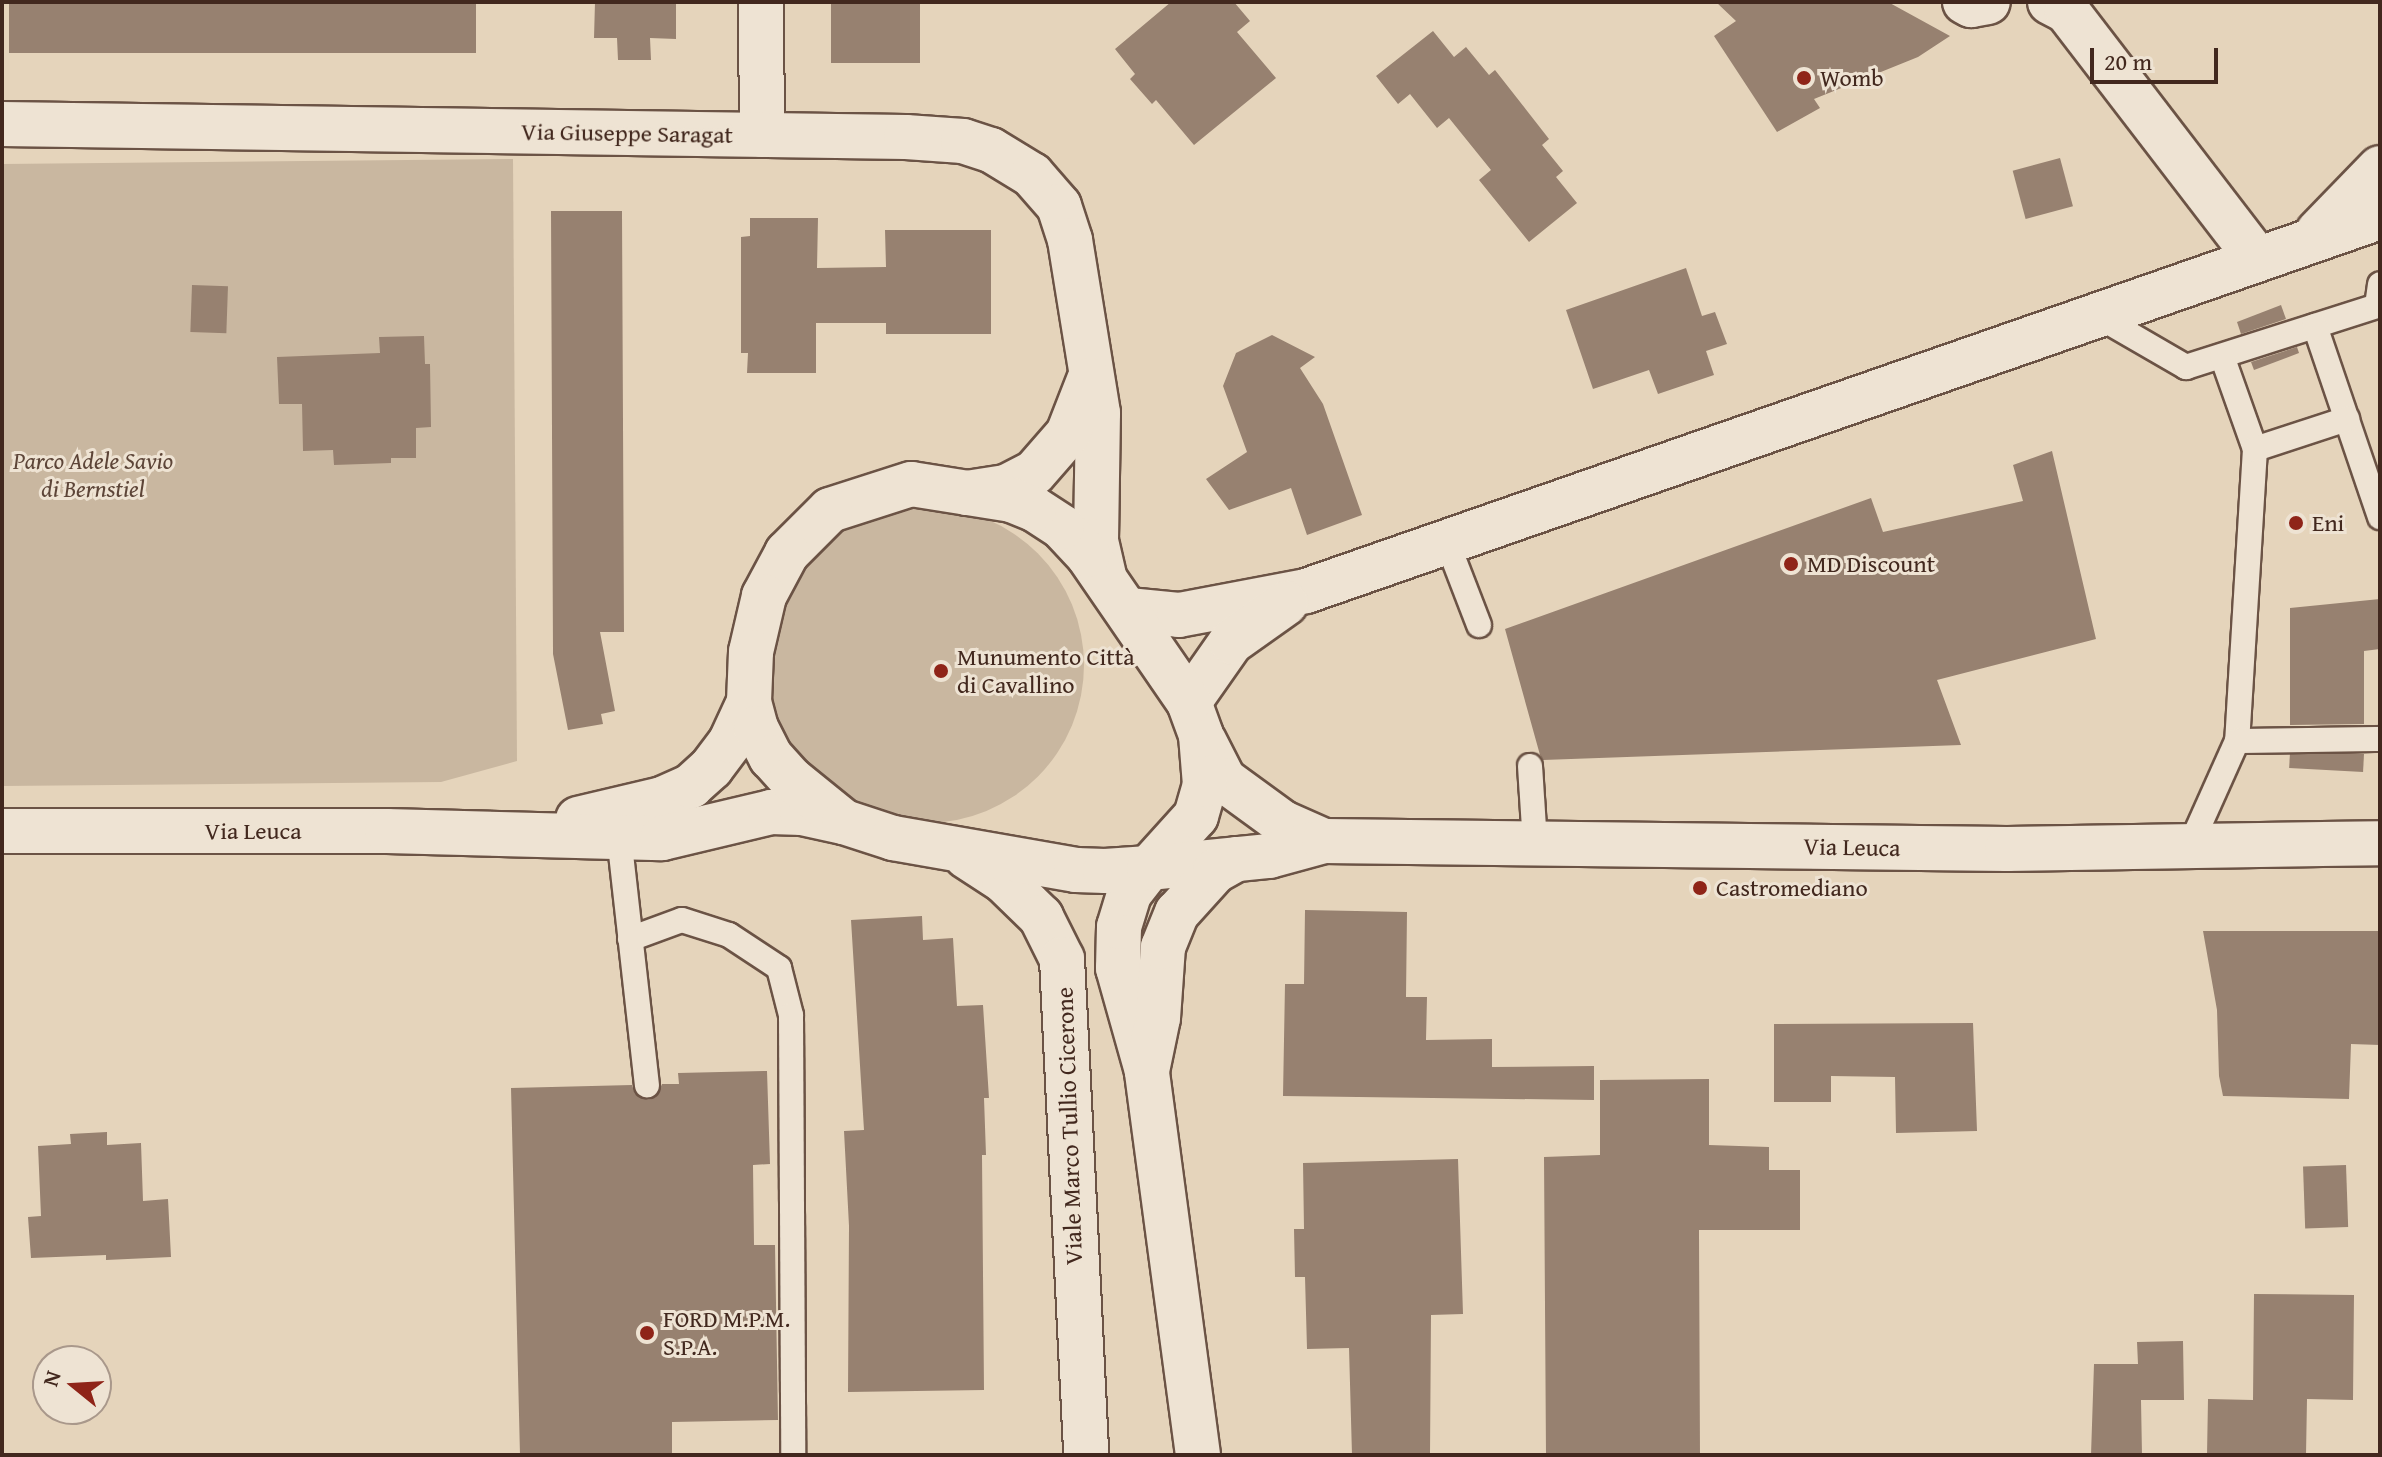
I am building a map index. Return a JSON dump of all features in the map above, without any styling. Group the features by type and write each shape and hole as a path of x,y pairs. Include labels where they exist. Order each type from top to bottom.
{"street":[{"path":"761,2 762,135"},
{"path":"1965,2 1971,5 1988,2"},
{"path":"2050,2 2067,11 2257,259"},
{"name":"Via Giuseppe Saragat","path":"2,124 762,135 963,141 991,150 1032,175 1059,206 1070,240 1098,413 1096,541 1116,592"},
{"path":"2310,239 2380,168"},
{"path":"844,822 791,779 771,757 749,702 751,652 764,596 787,553 830,510 911,484 1012,500 1034,509 1062,527 1116,592 1179,615 1306,591 2380,217"},
{"path":"967,493 1006,487 1034,473 1068,434 1091,374"},
{"path":"1198,1455 1147,1071 1118,968 1119,927 1129,894 1196,816 1205,785 1195,719 1231,642 1262,617 1306,591"},
{"name":"Via Leuca","path":"1116,592 1195,719 1224,780 1283,823 1324,841"},
{"name":"Via Leuca","path":"505,834 633,807 691,786 711,768 731,741 749,702"},
{"name":"Via Leuca","path":"2,831 662,838 691,834 771,812 802,813 844,822 893,838 1076,870 1149,868 1269,856 1324,841 2007,849 2380,843"},
{"name":"Viale Marco Tullio Cicerone","path":"951,846 1004,881 1041,917 1062,959 1086,1455"},
{"path":"1147,1071 1158,1018 1163,947 1177,913 1215,871 1237,859"}],"lane":[{"path":"2098,316 2186,367 2377,306 2380,284"},
{"path":"2315,326 2380,517"},
{"path":"2190,846 2237,741 2255,449 2222,356"},
{"path":"2255,449 2347,419"},
{"path":"1447,542 1479,625"},
{"path":"2237,741 2380,739"},
{"path":"1530,766 1535,844"},
{"path":"619,836 647,1085"},
{"path":"630,939 682,920 729,935 779,968 791,1015 793,1455"}],"green space":[{"name":"Parco Adele Savio di Bernstiel","path":"513,159 517,761 441,782 2,786 2,164"},
{"path":"926,507 957,510 986,519 1014,534 1038,553 1057,577 1072,605 1081,634 1084,665 1081,696 1072,725 1057,753 1038,777 1014,796 986,811 957,820 926,823 895,820 866,811 838,796 814,777 795,753 780,725 771,696 768,665 771,634 780,605 795,577 814,553 838,534 866,519 895,510"}],"building":[{"path":"9,2 476,2 476,53 9,53"},
{"path":"595,2 676,2 676,39 650,38 651,60 618,60 617,38 594,38"},
{"path":"831,2 920,2 920,63 831,63"},
{"path":"1171,2 1234,2 1250,21 1237,32 1276,78 1194,145 1156,100 1152,104 1130,79 1135,74 1115,49"},
{"name":"Womb","path":"1716,2 1888,2 1950,36 1918,57 1814,99 1820,108 1777,132 1714,36 1736,21"},
{"path":"1433,31 1454,57 1466,47 1489,75 1495,70 1549,139 1542,145 1563,171 1556,177 1577,203 1529,242 1479,180 1491,170 1449,118 1437,128 1410,94 1398,104 1376,76"},
{"path":"2060,158 2073,206 2026,219 2013,171"},
{"path":"551,211 622,211 624,632 600,632 615,711 601,714 603,724 568,730 553,654"},
{"path":"750,218 818,218 817,268 886,267 885,230 991,230 991,334 886,334 886,323 816,323 816,373 747,373 748,353 741,353 741,237 750,236"},
{"path":"1686,268 1702,316 1715,312 1727,344 1706,351 1714,375 1658,394 1649,370 1593,389 1566,310"},
{"path":"192,285 228,286 226,333 190,332"},
{"path":"2281,305 2286,319 2241,334 2237,322"},
{"path":"1272,335 1315,357 1300,368 1323,404 1362,515 1307,535 1291,488 1229,510 1206,479 1247,452 1223,386 1236,353"},
{"path":"424,336 425,364 430,364 431,427 416,428 416,458 391,458 391,463 334,465 333,450 303,451 302,404 279,404 277,357 380,353 379,337"},
{"path":"2297,347 2299,353 2254,370 2251,362"},
{"name":"MD Discount","path":"2052,451 2096,639 1937,680 1961,745 1543,760 1505,629 1871,498 1883,532 2023,501 2013,465"},
{"path":"2380,599 2380,649 2364,651 2364,724 2290,725 2290,608"},
{"path":"2290,750 2364,754 2363,772 2289,768"},
{"path":"1305,910 1407,912 1406,997 1427,997 1426,1040 1492,1039 1492,1067 1594,1066 1594,1100 1283,1096 1285,984 1304,984"},
{"path":"922,916 923,940 953,938 957,1006 983,1005 989,1098 984,1098 986,1155 982,1155 984,1390 848,1392 849,1226 844,1131 864,1130 851,920"},
{"path":"2203,931 2378,931 2380,1045 2351,1044 2349,1099 2223,1096 2219,1076 2217,1010"},
{"path":"1973,1023 1977,1131 1896,1133 1895,1077 1831,1076 1831,1102 1774,1102 1774,1024"},
{"name":"FORD M.P.M. S.P.A.","path":"767,1071 770,1164 753,1165 754,1245 775,1245 778,1420 672,1422 672,1455 520,1455 511,1088 632,1085 635,1094 648,1100 656,1097 662,1084 679,1084 678,1073"},
{"path":"1709,1079 1709,1145 1769,1147 1769,1170 1800,1170 1800,1230 1699,1230 1700,1455 1546,1455 1544,1157 1600,1155 1600,1080"},
{"path":"107,1132 107,1145 141,1143 143,1201 168,1199 171,1257 106,1260 106,1255 31,1258 28,1217 41,1216 38,1146 71,1144 70,1134"},
{"path":"1458,1159 1463,1314 1431,1315 1430,1455 1352,1455 1349,1348 1307,1349 1305,1277 1295,1277 1294,1229 1304,1229 1303,1163"},
{"path":"2346,1165 2348,1227 2305,1228 2303,1167"},
{"path":"2254,1294 2354,1295 2353,1400 2307,1399 2306,1455 2207,1455 2208,1399 2253,1400"},
{"path":"2183,1341 2184,1400 2141,1400 2142,1455 2091,1455 2094,1364 2138,1364 2137,1342"}],"place":[{"name":"Womb","path":"1804,78"},
{"name":"Eni","path":"2296,523"},
{"name":"MD Discount","path":"1791,564"},
{"name":"Munumento Città di Cavallino","path":"941,671"},
{"name":"Castromediano","path":"1700,888"},
{"name":"FORD M.P.M. S.P.A.","path":"647,1333"}]}
